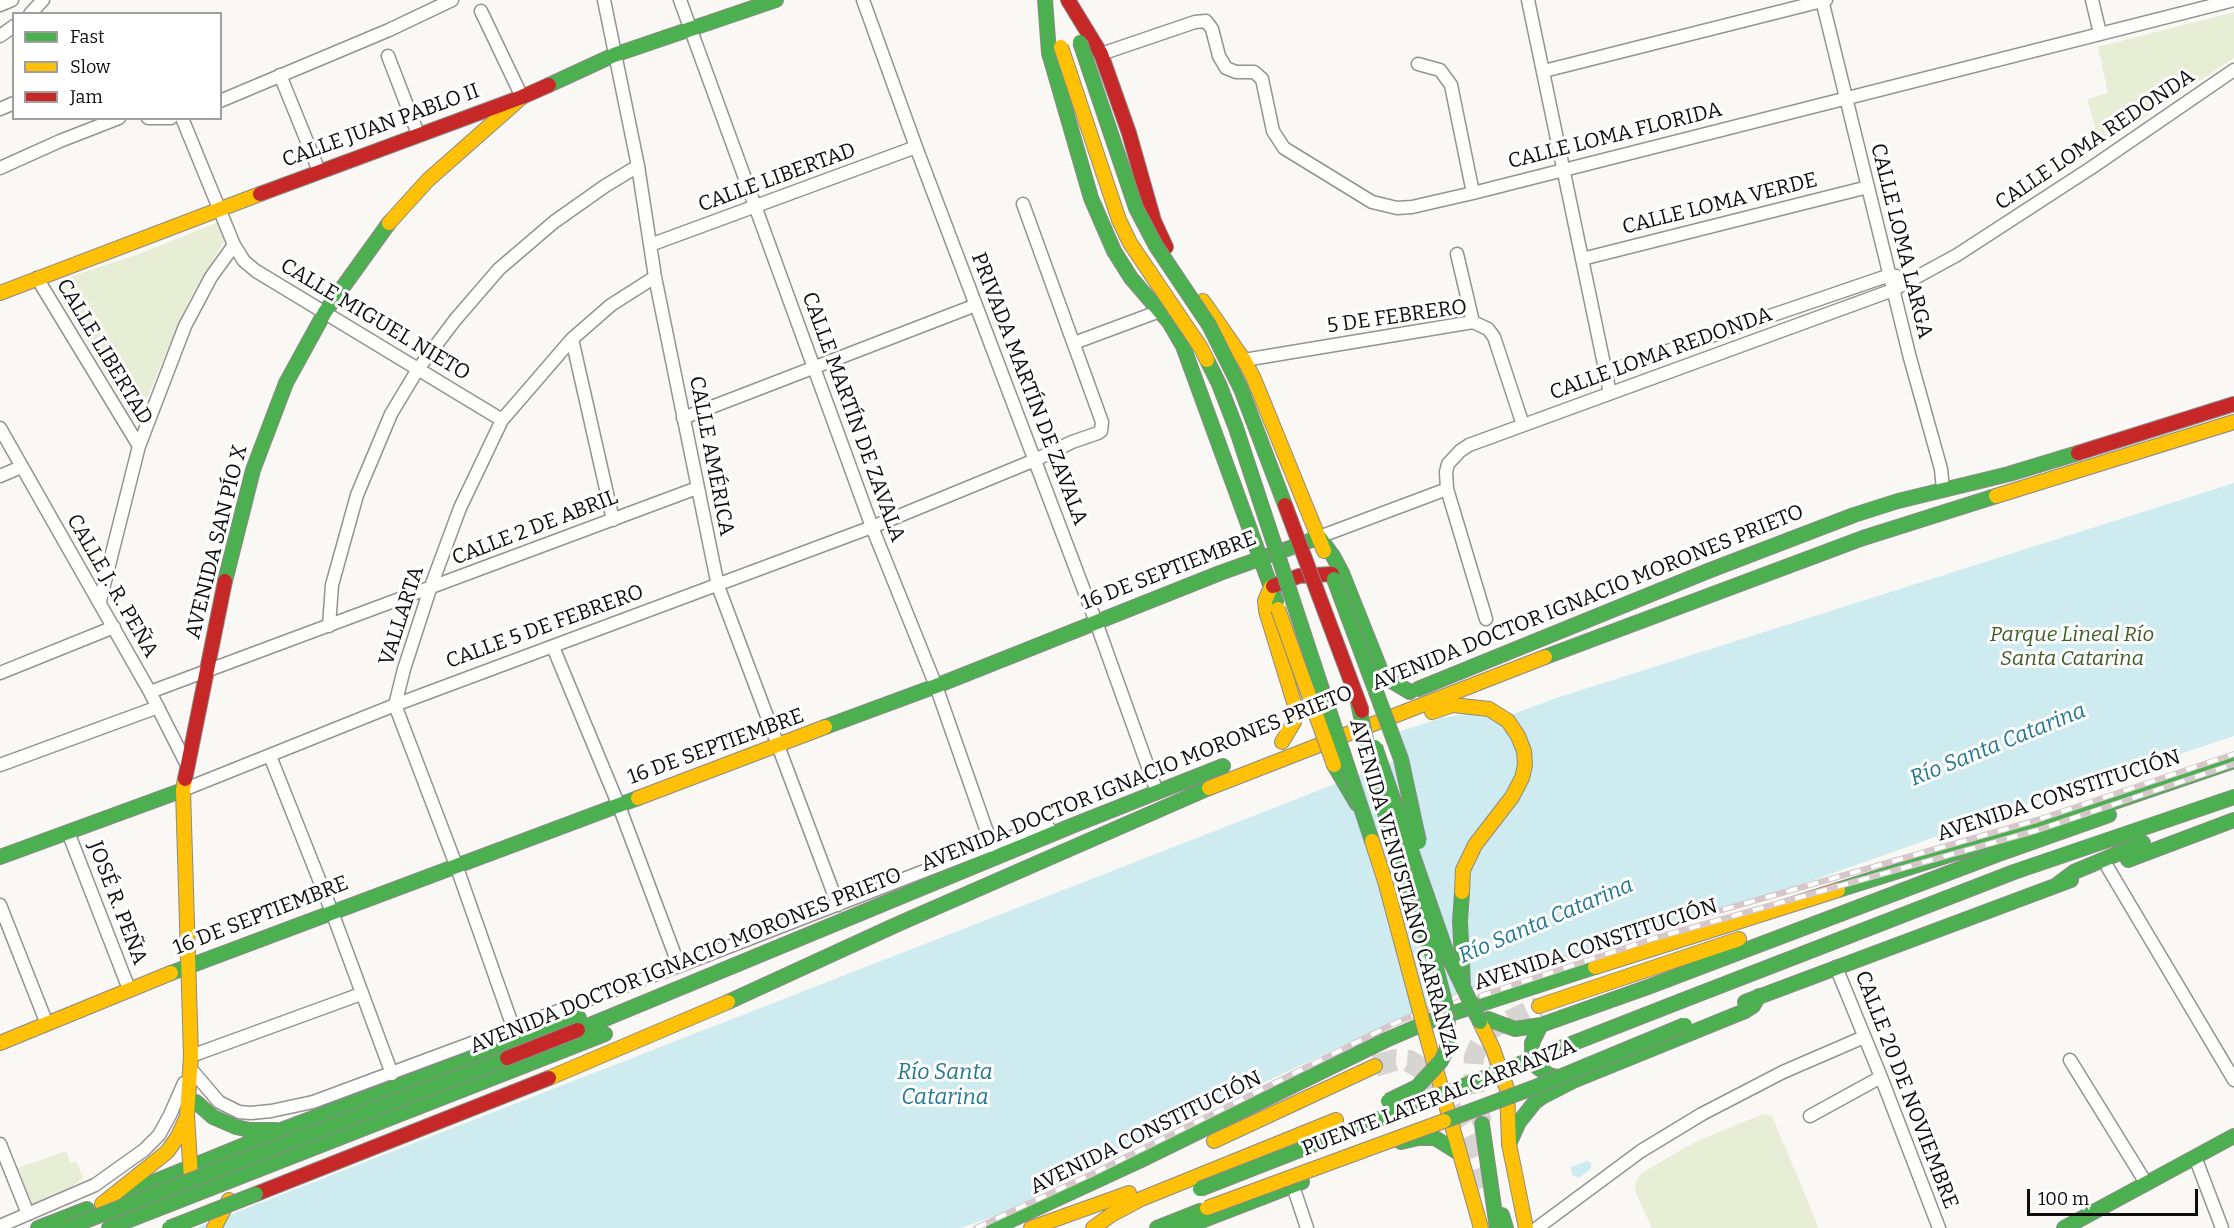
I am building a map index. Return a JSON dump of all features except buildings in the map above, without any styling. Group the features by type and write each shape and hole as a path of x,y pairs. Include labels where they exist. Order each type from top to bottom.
{"main road":[{"name":"CALLE JUAN PABLO II","path":"0,293 319,171 522,97 614,55 776,0"},
{"name":"AVENIDA VENUSTIANO CARRANZA","path":"1045,0 1124,231 1195,339 1219,384 1253,477 1397,923 1481,1228"},
{"path":"1045,0 1049,53 1091,198 1106,236 1131,278 1169,322 1186,355 1334,765 1362,812"},
{"name":"AVENIDA VENUSTIANO CARRANZA","path":"1067,0 1136,208 1156,246 1209,325 1240,389 1393,794 1447,954 1484,1020 1508,1097 1509,1144 1526,1228"},
{"path":"1067,0 1101,54 1129,133 1154,221 1175,264 1213,314 1254,379 1319,537 1407,778 1425,874 1426,892"},
{"name":"AVENIDA SAN PÍO X","path":"194,1224 187,1115 190,1062 183,790 222,594 253,470 286,383 325,312 379,236 428,180 522,97"},
{"path":"1106,236 1117,220 1125,214 1135,212 1154,221"},
{"name":"AVENIDA DOCTOR IGNACIO MORONES PRIETO","path":"1271,586 1265,601 1266,610 1296,709 1294,723 1277,744 1708,570 1854,515 1898,501 2009,474 2234,404"},
{"name":"AVENIDA DOCTOR IGNACIO MORONES PRIETO","path":"169,1228 528,1087 726,1004 898,924 1229,779 1408,709 1863,538 2234,422"},
{"path":"1243,512 1258,526 1267,529 1278,527 1293,518 1302,508 1304,501"},
{"path":"1319,537 1342,573 1381,671 1388,679 1410,692"},
{"name":"16 DE SEPTIEMBRE","path":"0,1043 129,989 777,747 1260,557 1319,537"},
{"path":"1271,586 1299,576 1333,577"},
{"path":"1357,698 1372,772 1433,956 1448,1014 1447,1049 1429,1076 1417,1087 1368,1108"},
{"path":"1134,820 1255,778 1417,716 1453,705 1489,709 1508,721 1518,736 1524,751 1525,765 1512,797 1475,844 1463,870 1460,911 1466,990"},
{"name":"AVENIDA CONSTITUCIÓN","path":"994,1228 1138,1161 1386,1040 1435,1019 2088,811 2234,761"},
{"name":"AVENIDA DOCTOR IGNACIO MORONES PRIETO","path":"67,1228 578,1030 1232,762"},
{"name":"AVENIDA CONSTITUCIÓN","path":"1484,1020 1515,1029 1540,1025 1648,987 1996,855 2234,772"},
{"name":"CALLE 5 DE FEBRERO","path":"0,857 183,790"},
{"path":"1098,1228 2014,872 2234,796"},
{"path":"2058,884 2074,872 2099,861 2234,807"},
{"path":"1509,1144 1519,1122 1535,1102 1575,1080 1745,1011 1753,1006 1759,996 2234,820"},
{"path":"1539,1006 1751,935 1877,900"},
{"path":"782,962 898,924"},
{"path":"38,1228 281,1130 576,1019 675,989"},
{"name":"PUENTE LATERAL CARRANZA","path":"1157,1228 1538,1086 1759,996"},
{"path":"1540,1025 1530,1050 1537,1066 1549,1075 1575,1080"},
{"path":"109,1228 522,1068 619,1028"},
{"path":"1138,1161 1163,1162 1184,1154 1376,1066"},
{"name":"AVENIDA SAN PÍO X","path":"190,1088 196,1102 200,1141 204,1151 211,1158"},
{"path":"196,1102 213,1117 236,1127 250,1130 281,1130"},
{"path":"102,1204 167,1152 177,1138 187,1115"},
{"path":"1093,1228 1111,1215 1141,1199 1341,1118"},
{"path":"1482,1124 1491,1202 1502,1224"},
{"path":"2064,1228 2234,1136"},
{"path":"1183,1228 1293,1186 1383,1148 1418,1138 1435,1138 1459,1154"},
{"path":"1030,1228 1199,1167 1275,1144"},
{"path":"211,1158 240,1168 266,1167"},
{"path":"213,1228 240,1185 266,1167"},
{"path":"136,1217 153,1202 171,1175"}],"street":[{"path":"0,5 12,0"},
{"path":"32,12 43,0"},
{"path":"222,100 389,30 452,0"},
{"name":"CALLE AMÉRICA","path":"604,0 638,166 655,277 718,586 838,905"},
{"name":"CALLE MARTÍN DE ZAVALA","path":"680,0 872,527 936,686 992,846"},
{"name":"PRIVADA MARTÍN DE ZAVALA","path":"863,0 916,147 1096,622 1157,792"},
{"path":"1528,0 1610,393"},
{"path":"1544,71 1824,0"},
{"name":"CALLE LOMA LARGA","path":"1824,0 1893,290 1941,469 1943,490"},
{"path":"2092,0 2100,33"},
{"name":"CALLE LOMA FLORIDA","path":"1101,54 1195,22 1206,21 1212,29 1219,56 1226,68 1236,72 1254,72 1262,79 1272,131 1278,142 1290,154 1372,202 1384,206 1413,207 2234,0"},
{"path":"481,11 522,97"},
{"path":"388,56 418,134"},
{"path":"1418,64 1440,70 1451,85 1473,193"},
{"name":"CALLE LOMA REDONDA","path":"1447,489 1448,464 1469,445 1893,290 1957,255 2122,148 2234,70"},
{"path":"280,75 319,171"},
{"path":"0,168 114,120"},
{"name":"CALLE MIGUEL NIETO","path":"184,120 234,245 244,261 256,271 502,420"},
{"name":"CALLE LIBERTAD","path":"650,245 916,147"},
{"path":"329,626 332,585 357,495 391,414 418,369 455,320 499,269 554,222 604,186 638,166"},
{"name":"CALLE LOMA VERDE","path":"1582,259 1868,187"},
{"path":"1023,204 1074,343 1160,311"},
{"path":"100,601 138,446 185,326 211,277 234,245"},
{"path":"1457,254 1473,322"},
{"name":"CALLE LOMA REDONDA","path":"1606,372 1890,275 1915,277"},
{"name":"VALLARTA","path":"395,705 430,589 460,508 502,420 572,339 611,305 655,277"},
{"name":"CALLE LIBERTAD","path":"37,278 138,446"},
{"path":"683,418 976,305"},
{"name":"5 DE FEBRERO","path":"1244,360 1473,322 1488,329 1494,337 1523,425"},
{"path":"572,339 613,520"},
{"name":"CALLE 5 DE FEBRERO","path":"183,790 395,705 872,527 1035,460 1058,448 1094,436 1101,431 1102,422 1074,343"},
{"name":"CALLE J. R. PEÑA","path":"0,428 100,601 187,765"},
{"path":"0,476 21,467"},
{"name":"CALLE 2 DE ABRIL","path":"150,692 698,488"},
{"path":"1447,489 1486,619"},
{"name":"16 DE SEPTIEMBRE","path":"1319,537 1447,489"},
{"path":"0,673 114,627"},
{"path":"553,647 619,806 679,966"},
{"path":"395,705 456,865 513,1027"},
{"path":"0,765 158,707"},
{"path":"270,756 332,912 392,1074"},
{"path":"190,1062 219,1102 239,1112 271,1112 313,1102 679,966 1030,830 1074,825"},
{"name":"JOSÉ R. PEÑA","path":"68,832 129,989"},
{"path":"2108,868 2234,1080"},
{"path":"0,905 47,1024"},
{"name":"CALLE 20 DE NOVIEMBRE","path":"1836,967 1939,1228"},
{"path":"0,1226 95,1185 144,1150 159,1135 170,1115 190,1062 361,994"},
{"path":"1537,1228 1641,1151 1702,1114 1783,1072 1864,1037"},
{"path":"2070,1060 2146,1183"},
{"path":"1810,1116 1881,1077"},
{"path":"0,1144 28,1214"},
{"path":"2195,1157 2222,1228"},
{"path":"1293,1186 1307,1228"}],"green space":[{"path":"2234,12 2234,58 2101,146 2087,99 2108,93 2098,47"},
{"path":"221,221 229,233 188,302 136,424 57,292 61,284 69,277 139,254"},
{"path":"1763,1114 1772,1116 1819,1228 1652,1228 1635,1191 1636,1180 1643,1172 1699,1140"},
{"path":"66,1151 70,1163 76,1161 83,1178 67,1191 32,1205 18,1168"}],"water":[{"name":"Río Santa Catarina","path":"2234,483 2234,736 2017,808 1794,887 1443,998 1166,1129 1006,1212 961,1228 196,1228 1407,756 1398,732 1441,718 1484,711 1498,720 1553,699"},
{"path":"1587,1161 1591,1163 1591,1168 1579,1178 1572,1175 1571,1167"}],"tunnel":[{"path":"1482,1123 1474,1089 1473,1069 1474,1057 1479,1045 1493,1028 1539,1006"},
{"path":"1375,1066 1395,1060 1409,1061 1433,1079 1464,1131 1489,1185"}],"railway":[{"path":"976,1228 1096,1172 1391,1025 1491,982 1652,930 2037,820 2234,754"},
{"path":"1480,996 1655,938 2038,830 2234,764"}],"traffic: fast":[{"path":"549,85 614,55 776,0"},
{"path":"1045,0 1049,53 1091,198 1114,251 1131,278 1169,322 1183,346 1276,601"},
{"path":"1080,42 1136,208 1156,246 1209,325 1241,389 1285,505"},
{"path":"225,581 253,470 286,383 325,312 389,223"},
{"path":"1207,360 1236,428 1372,841"},
{"path":"1418,689 1708,571 1854,515 1898,501 2009,474 2078,453"},
{"path":"1545,657 1863,538 1996,496"},
{"path":"1319,537 1342,573 1381,671 1388,679 1410,692"},
{"path":"825,727 936,686 1220,573 1312,540"},
{"path":"1334,579 1401,759 1419,842"},
{"path":"1357,698 1373,772 1396,850 1433,956 1448,1014 1447,1049 1441,1061 1417,1087 1388,1101"},
{"path":"1375,747 1447,954 1480,1022"},
{"path":"1838,890 2088,811 2234,761"},
{"path":"1334,765 1357,804"},
{"path":"578,1030 1074,825 1223,766"},
{"path":"728,1002 898,924 1209,788"},
{"path":"0,857 183,790"},
{"path":"1681,1001 2014,872 2234,797"},
{"path":"171,973 638,798"},
{"path":"1488,1019 1515,1029 1541,1025 2109,815"},
{"path":"2128,860 2234,820"},
{"path":"2058,884 2074,872 2143,843"},
{"path":"1745,1002 2071,880"},
{"path":"1462,892 1460,921 1463,985"},
{"path":"994,1228 1139,1161 1386,1040 1435,1019 1595,967"},
{"path":"1509,1144 1519,1122 1542,1097 1575,1080 1745,1011 1753,1006 1759,996"},
{"path":"1200,1189 1681,1001"},
{"path":"117,1197 281,1130 579,1018"},
{"path":"1541,1025 1532,1043 1532,1059 1537,1067 1549,1075 1570,1080"},
{"path":"1444,1121 1538,1086 1685,1025"},
{"path":"109,1228 605,1034"},
{"path":"67,1228 507,1058"},
{"path":"196,1102 213,1117 236,1127 250,1130 276,1130"},
{"path":"1482,1124 1497,1228"},
{"path":"2064,1228 2234,1136"},
{"path":"1401,1142 1418,1138 1435,1138 1459,1153"},
{"path":"1183,1228 1302,1182"},
{"path":"169,1228 256,1194"},
{"path":"38,1228 87,1209"},
{"path":"1157,1228 1200,1211"},
{"path":"1502,1215 1506,1228"}],"traffic: slow":[{"path":"1061,47 1119,220 1130,243 1207,360"},
{"path":"389,223 428,180 522,97"},
{"path":"0,293 260,194"},
{"path":"1203,301 1244,360 1254,379 1324,551"},
{"path":"1996,496 2234,422"},
{"path":"1271,587 1265,601 1266,611 1296,709 1294,722 1282,742"},
{"path":"1278,609 1334,765"},
{"path":"1209,788 1545,657"},
{"path":"1432,712 1453,705 1489,709 1508,721 1524,751 1525,765 1522,778 1512,797 1475,845 1463,870 1462,892"},
{"path":"638,798 825,727"},
{"path":"185,779 183,790 191,1056 187,1115 191,1178"},
{"path":"1372,841 1426,1034"},
{"path":"1595,967 1838,890"},
{"path":"1539,1006 1739,939"},
{"path":"0,1043 171,973"},
{"path":"549,1078 728,1002"},
{"path":"1480,1022 1493,1049 1507,1089 1509,1144 1526,1228"},
{"path":"1426,1034 1481,1228"},
{"path":"1214,1141 1375,1066"},
{"path":"102,1204 167,1152 187,1117"},
{"path":"1093,1228 1111,1215 1141,1199 1336,1120"},
{"path":"1207,1208 1444,1121"},
{"path":"1031,1228 1129,1193"},
{"path":"214,1228 229,1200"}],"traffic: jam":[{"path":"1068,0 1101,54 1129,133 1154,221 1166,247"},
{"path":"260,194 549,85"},
{"path":"2078,453 2234,404"},
{"path":"1285,505 1362,711"},
{"path":"1273,586 1299,576 1332,574"},
{"path":"185,779 225,581"},
{"path":"507,1058 578,1030"},
{"path":"256,1194 549,1078"}],"park label":[{"name":"Parque Lineal Río Santa Catarina","path":"2072,647"}]}
